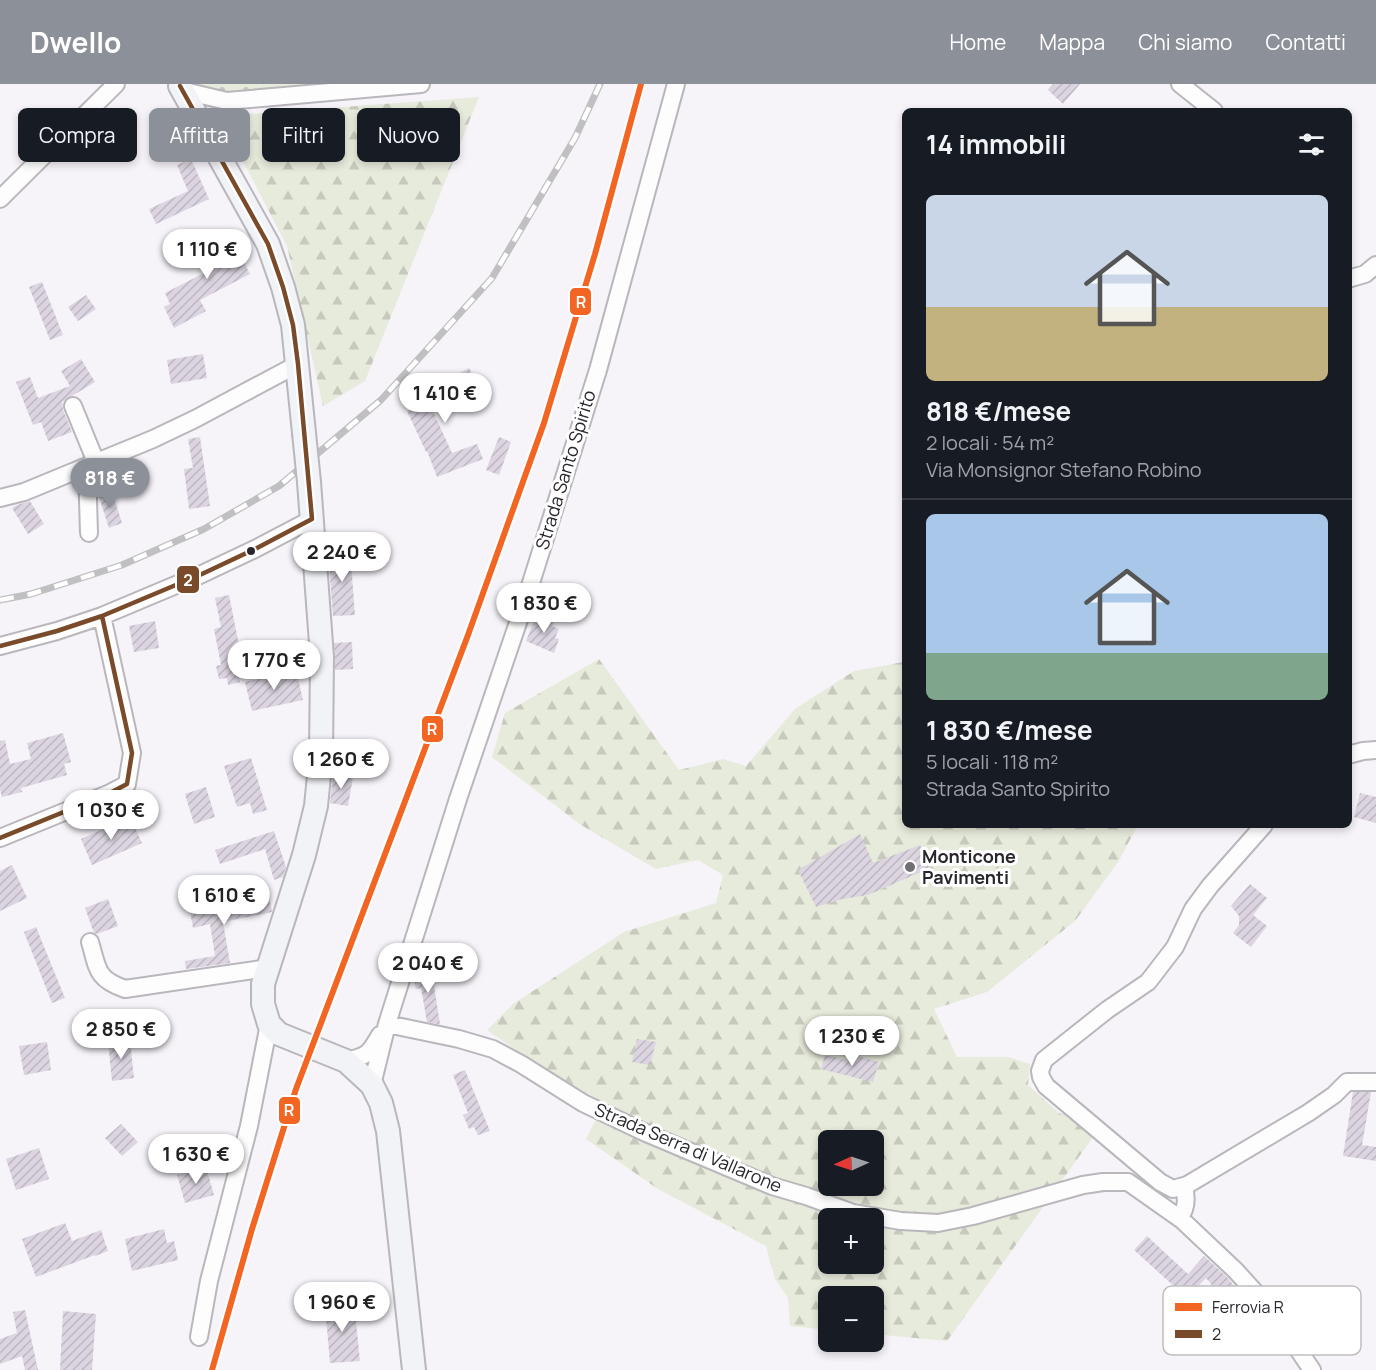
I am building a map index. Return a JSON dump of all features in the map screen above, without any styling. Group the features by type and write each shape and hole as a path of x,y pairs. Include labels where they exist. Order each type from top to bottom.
{"street":[{"path":"0,199 116,84"},
{"path":"180,86 227,101 421,84"},
{"name":"Strada Santo Spirito","path":"374,1090 387,1024 598,370 676,84"},
{"path":"1180,84 1206,108"},
{"path":"180,86 268,244 293,325 309,482 322,657 321,756 316,806 304,855 263,984 263,1004 269,1024 249,1126 209,1281 199,1336"},
{"path":"1352,278 1365,274 1376,264"},
{"path":"0,498 24,492 153,439 298,364"},
{"path":"73,406 92,464 89,533"},
{"path":"0,646 57,632 102,616 202,574 312,519"},
{"path":"0,838 108,794 126,784 132,753 102,616"},
{"path":"1352,754 1376,750"},
{"path":"1261,828 1204,894 1193,909 1175,946 1148,982 1049,1055 1041,1065 1041,1077 1046,1086 1160,1182 1173,1189 1184,1187 1308,1113 1334,1095 1347,1082 1376,1082"},
{"path":"90,942 98,969 104,979 114,986 125,989 268,968"},
{"path":"269,1024 279,1034 346,1061 374,1090 381,1102 388,1131 414,1370"},
{"name":"Strada Santo Spirito","path":"346,1061 363,1057 372,1048 387,1024"},
{"name":"Strada Serra di Vallarone","path":"387,1024 459,1039 493,1049 583,1102 646,1133 772,1186 853,1213 902,1221 938,1223 973,1216 1083,1185 1128,1182 1179,1218 1236,1270 1250,1286"},
{"path":"1179,1218 1186,1204 1184,1187"},
{"name":"Strada Serra di Vallarone","path":"1302,1355 1312,1370"}],"green space":[{"path":"199,84 342,84 228,95"},
{"path":"479,97 460,144 460,108 357,108 357,162 453,162 365,381 323,406 287,246 243,162 250,162 250,114 262,113 262,162 345,162 345,108 329,108"},
{"path":"599,659 679,770 723,759 746,766 795,709 854,671 902,662 902,828 1136,828 1118,862 1075,921 987,992 934,1009 957,1057 1008,1057 1030,1064 1028,1085 1059,1113 1079,1120 1096,1133 947,1341 884,1335 884,1286 818,1286 818,1329 790,1326 788,1298 775,1279 766,1246 658,1189 586,1139 604,1103 529,1059 487,1030 513,1004 624,932 716,903 723,875 698,860 656,869 581,825 492,757 505,713"}],"building":[{"path":"1053,84 1080,84 1063,104 1048,90"},
{"path":"192,162 209,199 156,224 149,209 188,191 177,165"},
{"path":"229,233 250,274 200,300 206,311 174,328 164,307 170,304 165,293 208,271 197,250"},
{"path":"42,282 63,335 50,340 29,287"},
{"path":"86,295 96,309 78,321 68,307"},
{"path":"203,354 207,378 171,384 167,360"},
{"path":"81,359 95,382 62,402 72,432 48,441 41,422 33,425 16,382 30,377 38,398 70,386 61,371"},
{"path":"469,368 482,391 460,403 455,394 431,407 452,453 477,444 483,459 437,477 407,411 428,401 424,392"},
{"path":"200,437 210,506 189,509 184,469 193,468 188,439"},
{"path":"499,437 511,442 499,475 486,470"},
{"path":"111,489 122,523 109,528 98,494"},
{"path":"30,501 44,524 28,534 12,508"},
{"path":"350,549 355,615 333,616 328,551"},
{"path":"229,595 242,660 236,662 240,682 228,685 227,678 219,679 216,666 221,665 214,629 221,627 215,598"},
{"path":"537,614 554,621 552,626 559,629 555,638 559,639 554,653 526,641"},
{"path":"155,621 159,648 134,652 129,626"},
{"path":"352,642 353,669 335,670 334,643"},
{"path":"296,670 303,700 252,711 245,682"},
{"path":"63,733 71,762 64,764 67,775 21,788 22,792 2,797 0,741 5,740 10,764 31,759 27,743"},
{"path":"251,758 267,810 253,814 250,803 237,807 224,766"},
{"path":"333,774 353,777 348,806 330,803"},
{"path":"206,787 215,817 194,824 185,794"},
{"path":"1360,793 1376,797 1376,823 1354,817"},
{"path":"130,817 142,843 92,865 81,839"},
{"path":"274,831 286,867 283,877 274,880 265,849 220,864 215,850"},
{"name":"Monticone Pavimenti","path":"860,834 873,863 920,845 930,868 868,895 842,899 816,907 798,870"},
{"path":"12,865 27,898 0,911 0,871"},
{"path":"1250,884 1267,898 1253,915 1267,926 1251,947 1233,933 1239,925 1239,916 1231,906"},
{"path":"269,896 272,912 223,922 230,963 186,969 185,961 215,956 210,924 193,928 190,911"},
{"path":"108,899 118,926 94,933 85,908"},
{"path":"36,927 65,998 52,1003 24,932"},
{"path":"431,967 440,1024 427,1022 421,988 416,989 413,975 415,970"},
{"path":"637,1039 656,1042 650,1065 632,1062"},
{"path":"130,1040 134,1078 112,1081 108,1042"},
{"path":"47,1042 51,1070 24,1075 19,1046"},
{"path":"825,1055 851,1061 853,1055 879,1062 873,1082 821,1069"},
{"path":"465,1070 490,1131 478,1135 474,1127 469,1129 463,1115 468,1113 453,1075"},
{"path":"1353,1092 1371,1092 1362,1145 1376,1147 1376,1161 1343,1156"},
{"path":"121,1124 138,1142 122,1156 105,1138"},
{"path":"39,1148 49,1179 16,1190 6,1159"},
{"path":"206,1167 214,1195 185,1203 177,1175"},
{"path":"65,1223 72,1241 101,1230 108,1251 36,1277 22,1239"},
{"path":"164,1229 167,1243 174,1241 178,1260 132,1271 125,1239"},
{"path":"1147,1236 1188,1274 1204,1256 1234,1286 1213,1286 1206,1278 1198,1286 1174,1286 1134,1250"},
{"path":"354,1302 360,1361 330,1363 325,1305"},
{"path":"25,1310 38,1370 25,1370 22,1356 0,1364 0,1339 17,1333 13,1312"},
{"path":"63,1311 96,1314 92,1370 60,1370"}],"railway":[{"path":"0,600 31,594 122,565 204,529 279,486 381,400 492,278 575,138 600,84"}],"rail line":[{"name":"R","path":"212,1370 252,1229 296,1089 468,635 544,423 595,254 641,84"}],"transit line":[{"name":"2","path":"0,646 102,616 202,574 312,519 298,364 293,325 283,287 268,244 180,86"},
{"name":"2","path":"0,838 127,784 132,753 102,616"}],"place":[{"name":"Monticone Pavimenti","path":"910,867"}]}
